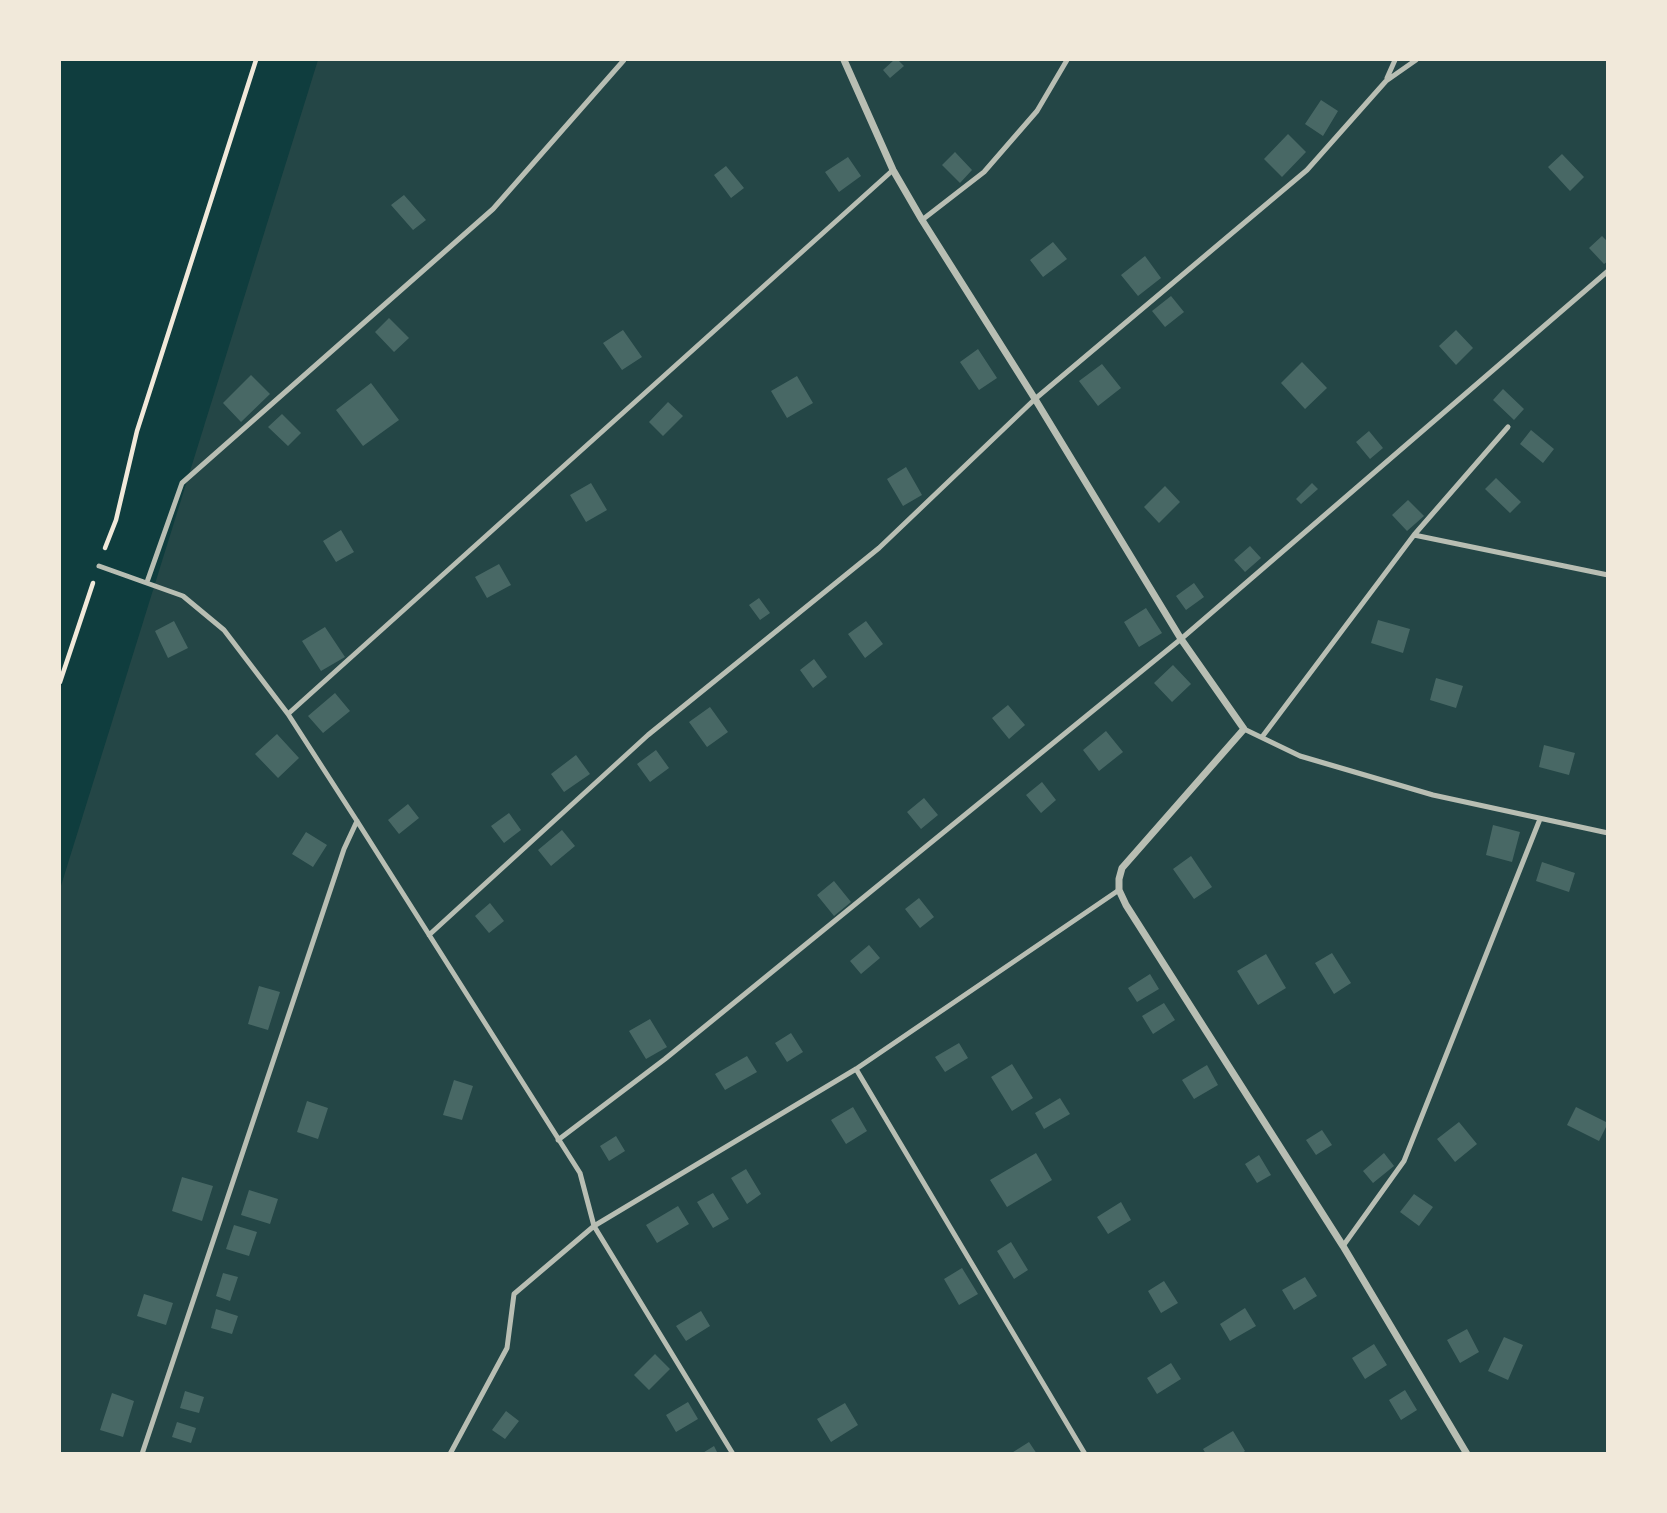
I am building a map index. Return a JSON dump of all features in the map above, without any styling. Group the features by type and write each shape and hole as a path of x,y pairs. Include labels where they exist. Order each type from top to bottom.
{"street":[{"path":"845,60 893,170 922,220 1181,639 1244,729 1122,868 1119,890 1343,1246 1467,1454"}],"lane":[{"path":"147,582 182,483 493,209 624,60"},
{"path":"922,220 984,172 1037,111 1068,60"},
{"path":"1386,81 1395,60"},
{"path":"429,935 648,735 879,548 1035,399 1307,170 1386,81 1416,60"},
{"path":"288,715 893,170"},
{"path":"558,1140 665,1059 1181,639 1608,271"},
{"path":"1262,737 1414,536 1508,427"},
{"path":"1414,536 1608,575"},
{"path":"99,566 183,596 224,630 288,715 358,821 580,1174 594,1226 733,1454"},
{"path":"1244,729 1300,756 1433,795 1608,832"},
{"path":"1343,1246 1404,1161 1540,818"},
{"path":"142,1454 344,849 358,821"},
{"path":"450,1454 507,1348 514,1294 594,1226 856,1069 1119,890"},
{"path":"856,1069 1085,1454"}],"path":[{"path":"60,682 116,520 137,432 256,60"}],"shaded area":[{"path":"318,60 1607,60 1607,1453 60,1454 60,889"}],"building":[{"path":"894,60 904,66 890,78 883,70"},
{"path":"1321,100 1338,111 1323,136 1305,124"},
{"path":"1288,134 1306,152 1282,177 1264,159"},
{"path":"955,152 972,170 960,183 942,165"},
{"path":"1562,154 1584,177 1570,191 1548,167"},
{"path":"848,157 861,176 839,192 825,172"},
{"path":"726,166 744,188 731,198 714,175"},
{"path":"404,195 426,220 413,230 391,205"},
{"path":"1602,236 1608,242 1608,261 1604,264 1589,248"},
{"path":"1053,242 1067,259 1043,277 1030,260"},
{"path":"1145,256 1161,278 1138,296 1121,275"},
{"path":"1171,296 1184,312 1165,327 1152,311"},
{"path":"389,318 409,338 394,352 375,332"},
{"path":"623,330 642,357 622,370 603,343"},
{"path":"1456,330 1473,348 1456,365 1439,346"},
{"path":"978,349 997,378 979,390 960,362"},
{"path":"1302,362 1327,388 1305,409 1281,383"},
{"path":"1102,364 1121,388 1098,406 1079,381"},
{"path":"251,375 270,394 241,422 223,403"},
{"path":"797,376 813,403 787,418 771,391"},
{"path":"371,383 399,420 363,446 336,410"},
{"path":"1503,389 1524,409 1514,420 1493,400"},
{"path":"668,402 683,416 663,436 649,422"},
{"path":"282,414 301,433 288,446 268,427"},
{"path":"1531,430 1554,449 1543,463 1520,444"},
{"path":"1369,431 1383,448 1370,459 1356,442"},
{"path":"906,467 922,495 903,506 887,479"},
{"path":"1496,478 1521,502 1510,513 1485,489"},
{"path":"591,483 607,510 586,522 570,495"},
{"path":"1312,483 1318,489 1301,504 1296,499"},
{"path":"1165,486 1180,502 1159,523 1144,507"},
{"path":"1408,500 1424,516 1407,531 1392,515"},
{"path":"341,530 354,552 336,562 323,541"},
{"path":"1250,546 1261,558 1245,572 1234,560"},
{"path":"499,564 511,585 487,598 475,577"},
{"path":"1194,583 1204,597 1186,610 1176,596"},
{"path":"759,598 770,613 760,620 749,605"},
{"path":"1146,608 1162,633 1139,647 1124,622"},
{"path":"1378,620 1410,629 1403,653 1371,643"},
{"path":"174,621 188,648 168,658 155,631"},
{"path":"866,621 883,644 865,658 848,634"},
{"path":"325,627 345,657 321,671 302,641"},
{"path":"814,659 827,677 813,688 800,670"},
{"path":"1173,665 1191,684 1172,702 1154,683"},
{"path":"1436,678 1463,686 1456,708 1430,700"},
{"path":"335,693 350,711 323,733 308,716"},
{"path":"1008,705 1025,725 1009,739 992,718"},
{"path":"710,707 728,732 707,747 689,722"},
{"path":"1106,731 1123,752 1099,771 1083,750"},
{"path":"277,734 299,758 278,778 255,754"},
{"path":"1544,745 1575,753 1569,775 1539,767"},
{"path":"656,750 669,768 650,782 637,764"},
{"path":"576,755 590,774 564,792 551,774"},
{"path":"1042,782 1056,800 1041,813 1026,795"},
{"path":"924,798 938,815 921,829 907,812"},
{"path":"408,804 419,818 399,834 388,820"},
{"path":"509,813 521,830 504,843 491,826"},
{"path":"1493,825 1520,832 1512,862 1486,855"},
{"path":"562,830 575,846 551,866 538,850"},
{"path":"306,832 327,845 313,867 292,854"},
{"path":"1191,856 1212,887 1194,899 1173,869"},
{"path":"1542,862 1575,873 1569,892 1536,881"},
{"path":"834,881 851,902 834,916 817,895"},
{"path":"919,898 934,917 920,928 905,909"},
{"path":"490,903 504,921 489,933 475,916"},
{"path":"869,945 880,958 861,974 850,961"},
{"path":"1332,953 1351,983 1334,994 1315,963"},
{"path":"1266,954 1286,988 1258,1005 1237,971"},
{"path":"1150,974 1159,989 1137,1002 1128,988"},
{"path":"259,986 280,992 268,1030 248,1024"},
{"path":"1164,1003 1175,1020 1153,1034 1142,1016"},
{"path":"650,1019 667,1047 646,1059 629,1031"},
{"path":"791,1033 803,1052 787,1062 775,1043"},
{"path":"959,1043 968,1058 945,1072 935,1057"},
{"path":"747,1056 757,1072 725,1090 715,1074"},
{"path":"1012,1064 1033,1098 1012,1111 991,1077"},
{"path":"1207,1065 1218,1085 1194,1099 1182,1080"},
{"path":"454,1080 473,1086 462,1120 443,1115"},
{"path":"1060,1098 1070,1114 1044,1129 1035,1113"},
{"path":"307,1101 328,1108 318,1139 297,1132"},
{"path":"853,1107 867,1131 846,1144 831,1120"},
{"path":"1576,1107 1608,1123 1599,1141 1567,1125"},
{"path":"1459,1122 1477,1144 1455,1162 1437,1139"},
{"path":"1322,1130 1332,1145 1316,1155 1306,1140"},
{"path":"616,1136 625,1151 609,1161 600,1146"},
{"path":"1036,1153 1052,1180 1007,1207 990,1180"},
{"path":"1384,1153 1394,1166 1373,1183 1363,1171"},
{"path":"1259,1155 1271,1175 1257,1183 1245,1164"},
{"path":"746,1169 761,1194 747,1204 731,1178"},
{"path":"182,1177 213,1186 202,1221 172,1211"},
{"path":"249,1190 278,1199 270,1224 241,1215"},
{"path":"713,1193 729,1219 713,1228 697,1202"},
{"path":"1414,1194 1433,1207 1419,1226 1400,1212"},
{"path":"1121,1202 1131,1220 1108,1234 1097,1217"},
{"path":"678,1206 689,1224 657,1243 646,1225"},
{"path":"234,1225 257,1232 249,1256 226,1249"},
{"path":"1011,1242 1028,1270 1014,1279 997,1251"},
{"path":"962,1268 978,1294 959,1305 944,1279"},
{"path":"223,1273 238,1277 230,1301 216,1296"},
{"path":"1305,1277 1317,1296 1294,1310 1282,1290"},
{"path":"1164,1281 1178,1303 1161,1313 1148,1291"},
{"path":"144,1294 173,1303 166,1325 137,1316"},
{"path":"1245,1308 1256,1326 1230,1341 1220,1324"},
{"path":"216,1309 238,1316 232,1334 211,1328"},
{"path":"701,1311 710,1326 686,1341 676,1326"},
{"path":"1467,1329 1479,1352 1460,1363 1447,1340"},
{"path":"1504,1337 1523,1345 1508,1380 1488,1371"},
{"path":"1374,1344 1387,1365 1365,1379 1352,1358"},
{"path":"655,1354 670,1369 649,1390 634,1375"},
{"path":"1171,1363 1181,1379 1157,1394 1147,1378"},
{"path":"1405,1390 1417,1410 1401,1420 1389,1400"},
{"path":"185,1391 204,1397 199,1413 180,1408"},
{"path":"112,1393 134,1401 123,1437 100,1430"},
{"path":"688,1402 698,1419 676,1432 666,1415"},
{"path":"845,1403 858,1425 831,1442 817,1419"},
{"path":"506,1411 519,1421 505,1439 492,1430"},
{"path":"177,1422 196,1428 191,1443 172,1437"},
{"path":"1233,1431 1245,1451 1241,1454 1206,1454 1203,1449"},
{"path":"1029,1442 1037,1454 1010,1454"},
{"path":"714,1446 718,1454 701,1454"}]}
